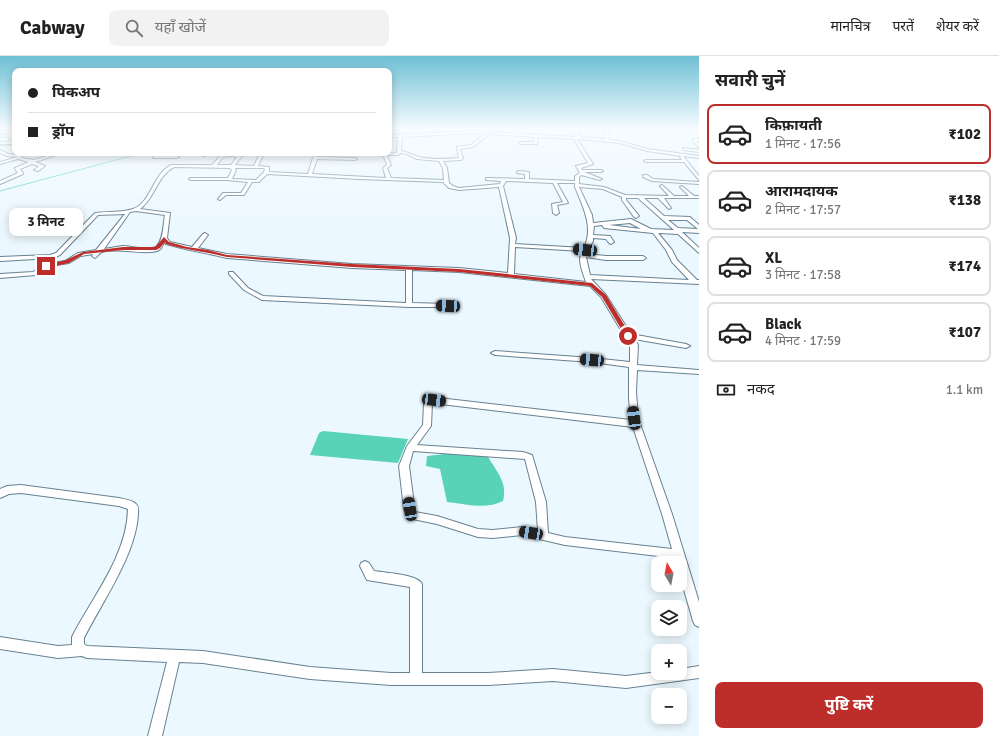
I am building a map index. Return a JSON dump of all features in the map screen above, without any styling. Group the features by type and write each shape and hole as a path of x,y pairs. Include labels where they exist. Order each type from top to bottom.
{"street":[{"path":"0,163 12,161"},
{"path":"14,165 31,161 43,166 36,170"},
{"path":"0,183 21,173 17,169 31,161"},
{"path":"136,210 145,203 155,185 175,161"},
{"path":"213,167 218,161"},
{"path":"229,179 234,170 232,167 237,161"},
{"path":"255,167 258,161"},
{"path":"310,175 315,161"},
{"path":"387,161 389,165 386,168 389,179"},
{"path":"440,161 444,168 447,182 451,187 459,190 501,186"},
{"path":"589,161 591,164 578,166 579,178 589,215 593,224 583,261 592,284 604,296 634,345 633,403 636,424 679,554 699,621"},
{"path":"646,161 684,161 699,178"},
{"path":"172,166 255,167 266,168 266,172"},
{"path":"488,179 531,183 579,178 601,171"},
{"path":"266,172 447,182"},
{"path":"191,179 259,181 266,172"},
{"path":"519,172 527,173 531,183"},
{"path":"645,176 652,180 699,182"},
{"path":"579,178 600,180"},
{"path":"579,178 624,196 637,197 650,194 673,197 699,196"},
{"path":"506,180 503,181 501,186 513,238 511,276"},
{"path":"220,199 225,194 242,194 251,181"},
{"path":"554,181 566,203 554,204 556,213"},
{"path":"662,186 673,197"},
{"path":"682,187 692,196"},
{"path":"624,196 624,200 636,216"},
{"path":"659,196 669,208"},
{"path":"637,197 641,198 679,231 699,251"},
{"path":"0,259 23,267 37,273 48,265 67,262 80,254 97,253 123,248 156,249 159,247 164,238 168,214 136,210 119,213 97,214 56,256 46,258 23,267 0,276"},
{"path":"97,253 129,211"},
{"path":"663,218 688,218 699,229"},
{"path":"593,224 655,232 699,229"},
{"path":"655,232 669,250 674,261 697,282"},
{"path":"194,249 205,235"},
{"path":"590,236 608,237 611,242"},
{"path":"164,238 168,243 227,256 352,266 459,270 592,284"},
{"path":"512,245 584,253 606,258 643,258"},
{"path":"408,269 409,305"},
{"path":"231,273 246,289 262,298 448,306"},
{"path":"588,277 697,282"},
{"path":"628,336 686,346"},
{"path":"495,353 592,360 633,366 699,372"},
{"path":"636,424 432,400 428,402 428,423 426,429 410,448 405,462 404,472 410,509 412,515 434,519 478,533 493,534 522,531 572,542 679,554"},
{"path":"410,448 523,455 529,457 541,502 543,536"},
{"path":"0,494 7,490 21,489 119,502 128,504 133,508 134,513 132,526 113,575 78,638 77,645 82,650"},
{"path":"365,566 371,576 413,582 416,584 416,679"},
{"path":"0,643 58,652 82,650 104,653 203,657 310,673 416,679 488,679 553,675 626,682 699,672"},
{"path":"155,736 174,656"}],"shaded area":[{"path":"323,431 408,439 398,463 310,455 319,433"},
{"path":"453,453 488,457 503,483 503,501 496,504 483,506 447,502 440,469 426,466 427,456"}],"waterway":[{"path":"0,191 113,161"}],"route":[{"path":"46,266 67,262 83,253 123,248 140,250 156,249 159,247 164,238 168,243 227,256 352,266 459,270 592,284 604,296 615,312 628,336"}]}
